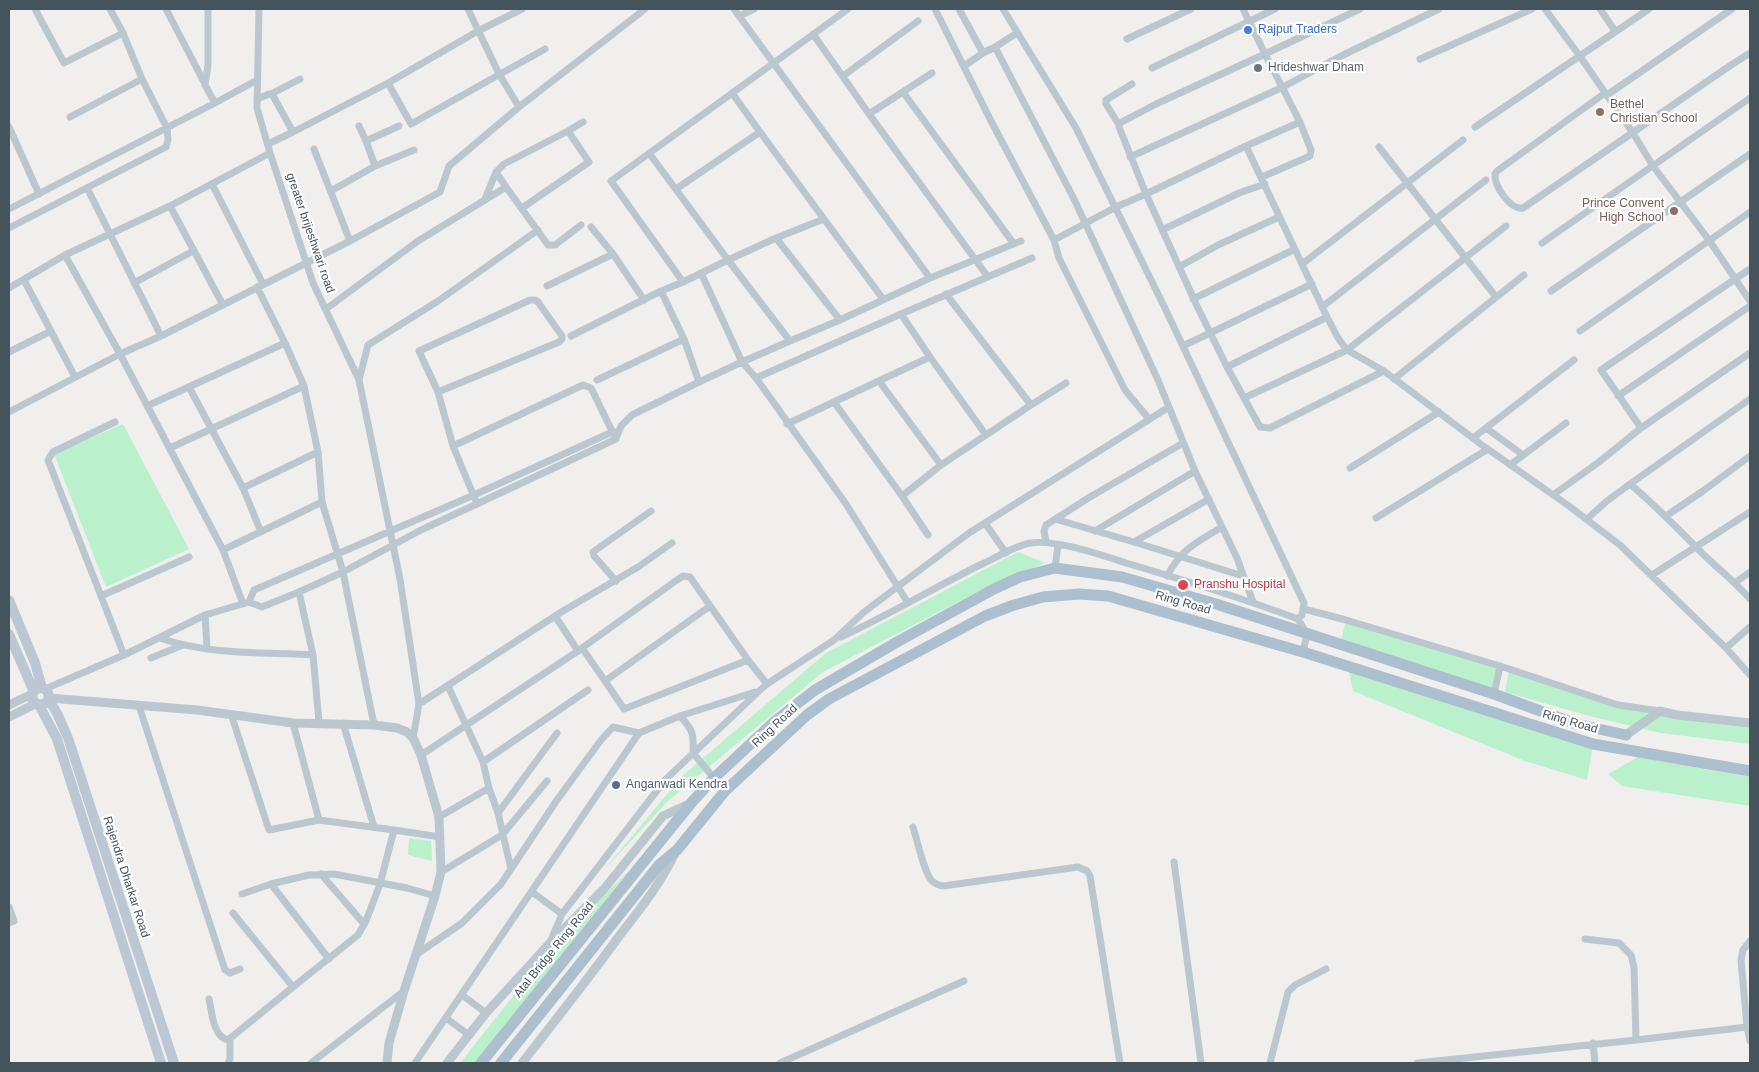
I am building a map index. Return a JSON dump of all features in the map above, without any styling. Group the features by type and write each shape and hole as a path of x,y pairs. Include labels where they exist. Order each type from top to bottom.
{"main road":[{"name":"Ring Road","path":"650,855 692,802 714,778 775,721 815,690 896,642 994,590 1020,578 1056,568 1122,577 1216,604 1494,694 1576,724 1626,735"},
{"name":"Ring Road","path":"501,1063 659,865 677,850 726,791 807,715 838,695 985,616 1043,597 1079,594 1108,596 1303,652 1593,744 1750,771"},
{"name":"Rajendra Dharkar Road","path":"9,600 35,663 41,696 57,713 68,738 174,1063"},
{"name":"Rajendra Dharkar Road","path":"9,634 41,696 57,739 161,1063"},
{"name":"Atal Bridge Ring Road","path":"481,1063 650,855"}],"street":[{"path":"35,9 64,63 123,33"},
{"path":"9,228 166,147 168,140 167,128 110,9"},
{"path":"166,9 215,103"},
{"path":"205,85 208,64 208,9"},
{"name":"greater brijeshwari road","path":"259,9 257,108 270,153 314,283 359,380 400,579 419,704 413,738"},
{"path":"468,9 499,74 519,106"},
{"path":"268,144 388,83 478,31 522,9"},
{"path":"9,412 120,354 161,336 350,241 440,192 449,166 519,106 645,9"},
{"path":"734,9 930,278"},
{"path":"739,16 754,9"},
{"path":"683,282 611,181 848,9"},
{"path":"935,9 1054,240 1059,258 1125,390 1149,419"},
{"path":"959,9 983,53"},
{"path":"1003,9 1076,128 1116,207 1304,603 1304,609 1298,619"},
{"path":"1126,39 1191,9"},
{"path":"1162,230 1310,156 1311,150 1300,122 1243,9"},
{"path":"1152,68 1275,9"},
{"path":"1119,125 1156,104 1237,68 1360,9"},
{"path":"1130,157 1282,87 1341,56 1439,9"},
{"path":"1420,59 1532,9"},
{"path":"1545,9 1606,94 1653,166 1709,240 1750,301"},
{"path":"1600,9 1615,31"},
{"path":"1475,127 1648,9"},
{"path":"1732,9 1606,94 1497,171 1494,179 1510,203 1516,208 1523,208 1750,53"},
{"path":"843,76 918,21"},
{"path":"964,66 1017,32"},
{"path":"813,34 988,277"},
{"path":"995,46 1074,199 1169,407 1253,602"},
{"path":"388,83 410,124 545,49"},
{"path":"869,114 932,73"},
{"path":"70,117 142,79"},
{"path":"257,99 300,79"},
{"path":"9,209 257,80"},
{"path":"1132,84 1106,100 1106,104 1119,125 1130,157 1193,299 1260,427 1270,428 1384,371"},
{"path":"903,92 1014,244"},
{"path":"732,93 883,299"},
{"path":"271,94 274,96 293,132"},
{"path":"1542,243 1750,98"},
{"path":"485,200 496,172 504,164 583,122"},
{"path":"1054,240 1116,207 1300,122"},
{"path":"358,126 375,166"},
{"path":"366,141 398,126"},
{"path":"9,128 39,194"},
{"path":"522,208 589,162 568,131"},
{"path":"676,189 760,132"},
{"path":"1302,264 1463,140"},
{"path":"1246,146 1322,307 1338,338 1347,350 1384,371 1488,449 1587,519 1652,575 1726,648 1750,675"},
{"path":"1379,147 1496,297"},
{"path":"314,149 350,241"},
{"path":"331,190 375,166 414,150"},
{"path":"9,288 65,255 170,206 270,153"},
{"path":"649,153 790,341"},
{"path":"1551,291 1682,203 1750,154"},
{"path":"496,172 548,245 552,246 581,225"},
{"path":"1322,307 1486,180"},
{"path":"212,184 260,285 304,386 318,452 322,502 343,572 374,725"},
{"path":"326,310 418,241 506,187"},
{"path":"87,188 161,336"},
{"path":"170,206 223,305"},
{"path":"1580,331 1750,212"},
{"path":"1179,267 1218,245 1279,217"},
{"path":"571,336 728,260 824,219"},
{"path":"1244,398 1347,350 1506,226"},
{"path":"591,227 613,254 644,300"},
{"path":"359,380 368,345 438,301 538,230"},
{"path":"776,238 840,320"},
{"path":"9,717 41,696 205,615 246,603 262,606 343,572 392,545 615,434 632,415 699,382 930,278 1022,240"},
{"path":"1193,299 1295,249"},
{"path":"134,282 193,250"},
{"path":"547,286 613,254"},
{"path":"65,255 170,448 223,550 246,603"},
{"path":"756,378 1032,258"},
{"path":"1641,428 1601,370 1750,270"},
{"path":"701,273 742,362 756,378 787,424 846,504 908,602"},
{"path":"1394,379 1524,275"},
{"path":"24,280 75,377"},
{"path":"1183,346 1312,284"},
{"path":"661,291 684,339 699,382"},
{"path":"946,294 1031,405"},
{"path":"438,392 559,342 562,336 535,300 530,300 419,351 438,392 453,446 477,504"},
{"path":"1618,396 1750,306"},
{"path":"901,314 986,436"},
{"path":"1227,367 1327,317"},
{"path":"9,352 51,332"},
{"path":"597,380 684,339"},
{"path":"147,406 285,343"},
{"path":"1553,495 1641,428 1750,353"},
{"path":"787,424 930,357"},
{"path":"1473,438 1574,360"},
{"path":"879,381 941,465"},
{"path":"902,496 941,465 1066,383"},
{"path":"453,446 583,385 591,388 615,434"},
{"path":"170,448 304,386"},
{"path":"189,387 243,488 261,532"},
{"path":"1587,519 1630,484 1750,399"},
{"path":"834,402 928,535"},
{"path":"834,640 864,612 985,522 1169,407"},
{"path":"1350,468 1439,412"},
{"path":"115,422 53,452 48,460 124,655"},
{"path":"1510,465 1566,423"},
{"path":"1486,428 1523,455"},
{"path":"246,603 254,590 615,434"},
{"path":"1046,542 1044,531 1046,525 1090,497 1184,443"},
{"path":"1376,518 1488,449"},
{"path":"243,488 318,452"},
{"path":"1666,516 1750,456"},
{"path":"1095,531 1195,471"},
{"path":"1630,484 1666,516 1696,548 1736,582 1750,599"},
{"path":"1134,542 1209,499"},
{"path":"223,550 322,502"},
{"path":"616,581 594,556 593,552 651,511"},
{"path":"1652,575 1750,512"},
{"path":"418,519 422,530"},
{"path":"1055,519 1243,576"},
{"path":"985,522 1006,553"},
{"path":"1168,576 1179,556 1191,546 1222,527"},
{"path":"550,943 562,914 665,780 767,684 834,640 870,624 908,602 1020,546 1046,542 1094,553 1253,602 1298,619 1307,634 1303,652"},
{"path":"419,704 555,616 616,581 672,543"},
{"path":"1056,568 1058,545"},
{"path":"101,596 189,557"},
{"path":"1736,582 1750,572"},
{"path":"748,660 624,709 582,648 683,576 690,577 767,684"},
{"path":"299,592 313,655 319,722"},
{"path":"605,681 710,606"},
{"path":"1304,609 1500,666 1618,705 1677,715 1750,722"},
{"path":"205,615 207,649"},
{"path":"421,755 578,651 555,616"},
{"path":"1726,648 1750,627"},
{"path":"160,638 207,649 313,655"},
{"path":"151,658 184,645"},
{"path":"1494,694 1500,666"},
{"path":"448,686 483,762 489,788 498,813 511,869"},
{"path":"483,762 588,690"},
{"path":"415,1063 639,733 680,716 758,692"},
{"path":"9,705 41,696 197,710 293,722 374,725 397,728 407,732 413,738 421,755 439,817 441,872 404,991 390,1043 387,1063"},
{"path":"139,706 225,970 230,973 240,969"},
{"path":"1626,735 1660,712"},
{"path":"231,714 269,830 319,820 440,837"},
{"path":"680,716 691,728 694,739 693,752 714,778"},
{"path":"293,722 319,820"},
{"path":"343,724 374,827"},
{"path":"417,954 462,923 501,884 557,800 613,726 639,733"},
{"path":"498,813 557,733"},
{"path":"441,872 502,835 546,781"},
{"path":"439,817 489,788"},
{"path":"447,1063 486,1013 550,943 604,889 663,816 692,802"},
{"path":"914,827 928,875 933,883 938,885 943,886 1078,867 1087,871 1090,876 1120,1063"},
{"path":"209,999 217,1033 223,1039 230,1040 358,935 380,884 394,830"},
{"path":"522,1063 589,978 666,872 677,850"},
{"path":"1174,862 1201,1063"},
{"path":"321,874 364,924"},
{"path":"242,894 271,884 308,875 334,874 407,888 435,896"},
{"path":"271,884 329,959"},
{"path":"532,892 562,914"},
{"path":"9,907 14,921 9,922"},
{"path":"233,913 294,987"},
{"path":"1585,938 1619,943 1631,955 1634,967 1636,1040"},
{"path":"1750,941 1743,950 1741,960 1750,1041"},
{"path":"1270,1063 1288,992 1295,985 1326,969"},
{"path":"780,1063 964,981"},
{"path":"311,1063 404,991"},
{"path":"462,995 486,1013"},
{"path":"446,1018 469,1035"},
{"path":"1417,1063 1749,1027"},
{"path":"228,1063 230,1059 230,1040"},
{"path":"1593,1043 1595,1063"}],"green space":[{"path":"123,424 189,549 106,587 54,454"},
{"path":"1018,552 1045,563 979,591 823,672 668,801 603,871 682,776 826,653"},
{"path":"1346,620 1500,666 1494,694 1340,645"},
{"path":"1348,667 1593,744 1587,780 1525,761 1353,691"},
{"path":"1509,669 1618,705 1750,722 1750,744 1661,733 1593,717 1505,692"},
{"path":"1638,757 1750,777 1750,806 1622,786 1608,774"},
{"path":"409,838 431,841 432,861 408,855"},
{"path":"629,870 479,1063 460,1063 548,952"}],"place":[{"name":"Rajput Traders","path":"1248,30"},
{"name":"Hrideshwar Dham","path":"1258,68"},
{"name":"Bethel Christian School","path":"1600,112"},
{"name":"Prince Convent High School","path":"1674,211"},
{"name":"Pranshu Hospital","path":"1183,585"},
{"name":"Anganwadi Kendra","path":"616,785"}]}
